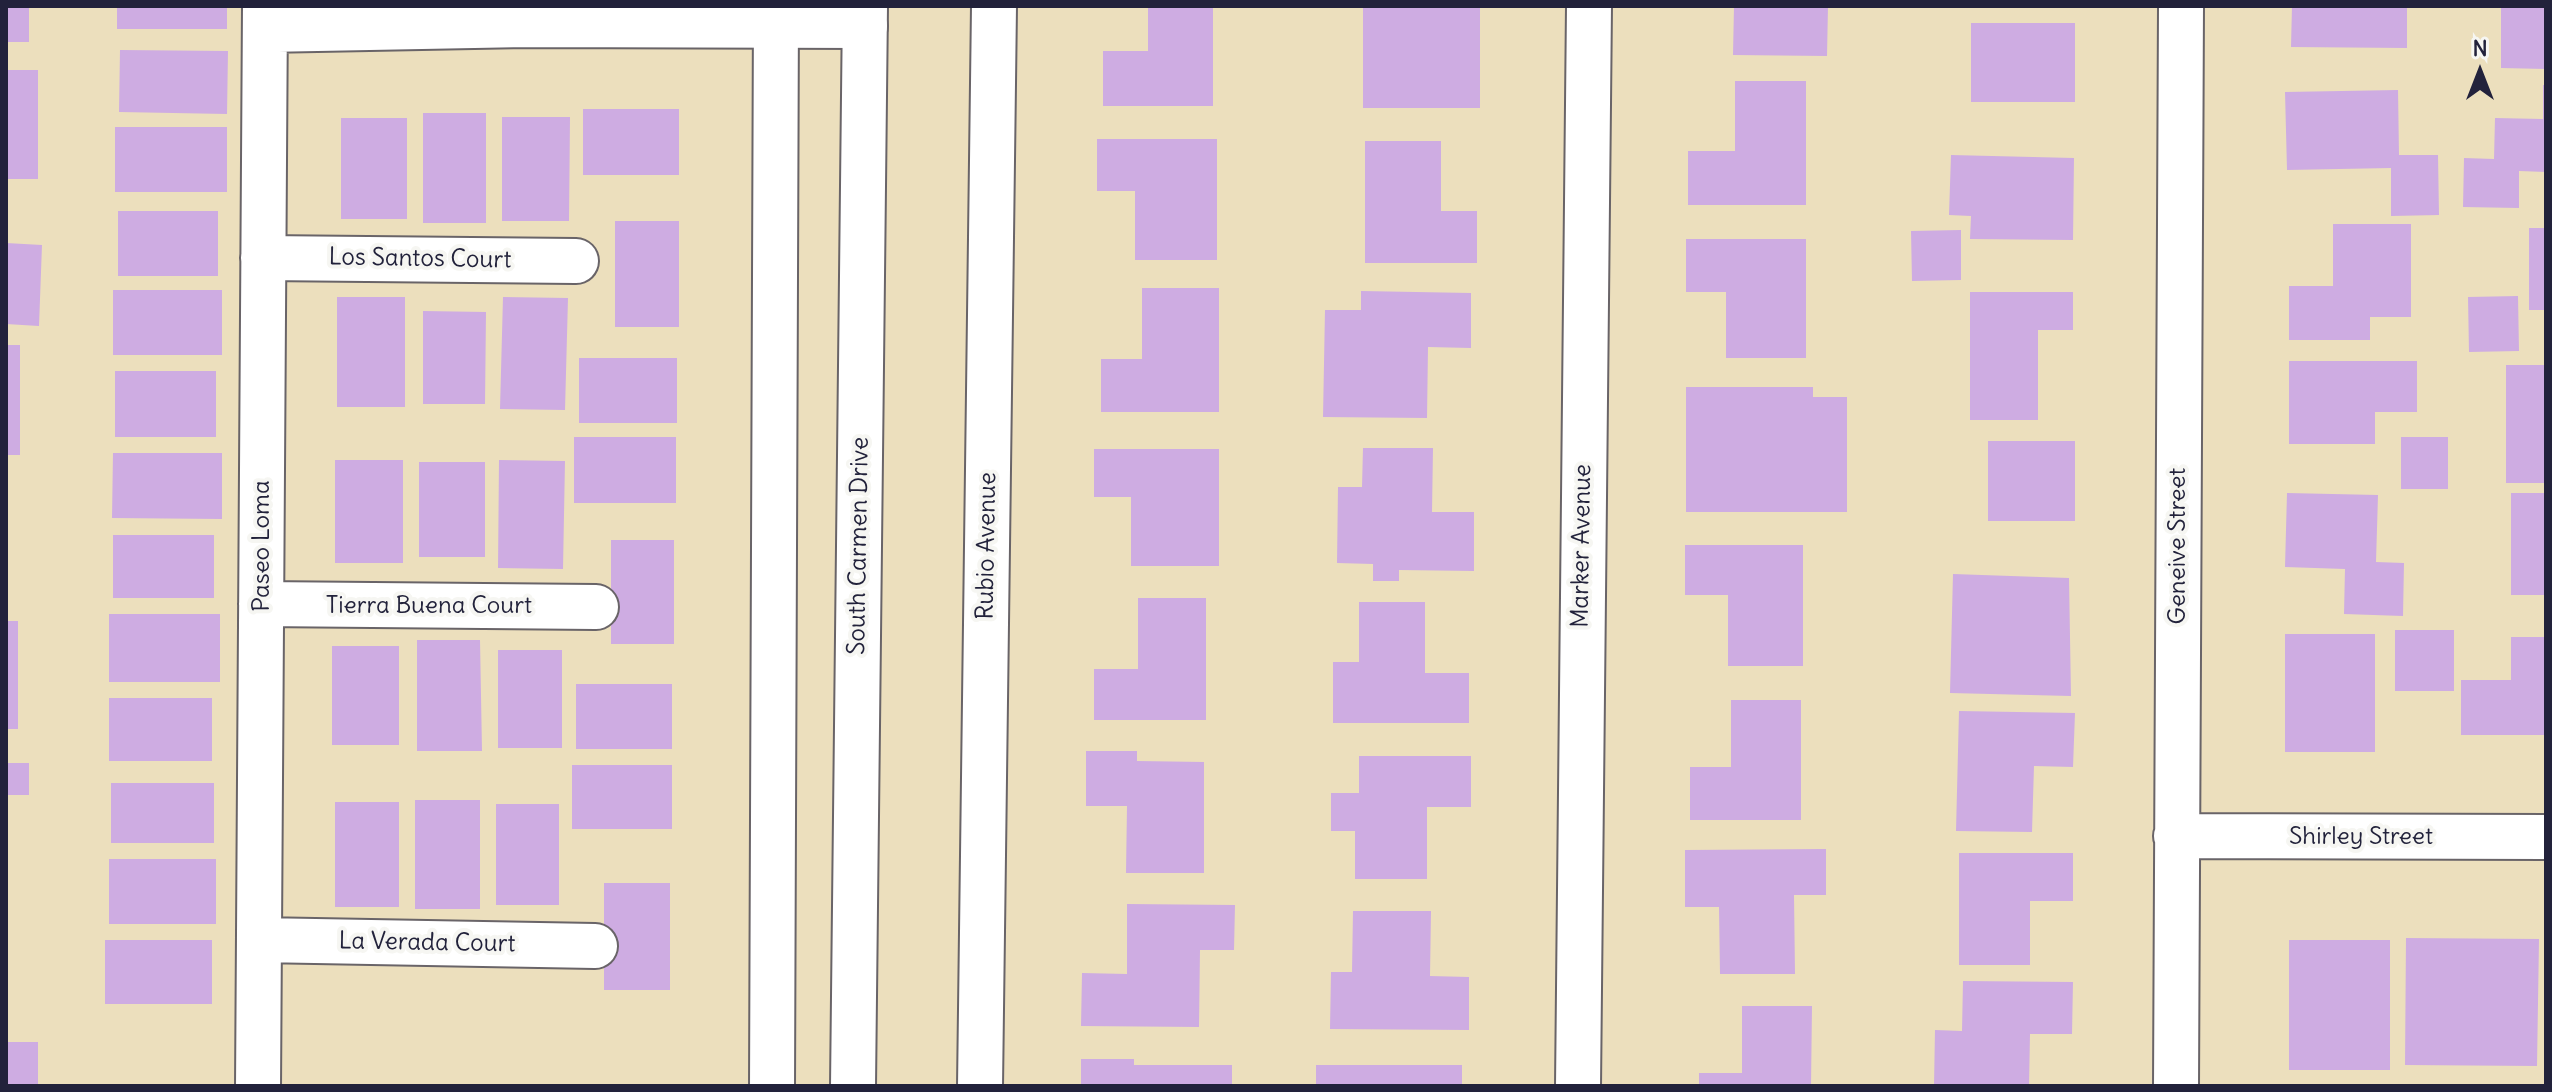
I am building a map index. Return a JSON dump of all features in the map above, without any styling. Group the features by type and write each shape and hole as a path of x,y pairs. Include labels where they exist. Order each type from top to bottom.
{"street":[{"name":"Rubio Avenue","path":"980,1086 994,6"},
{"name":"Marker Avenue","path":"1578,1086 1589,6"},
{"name":"Geneive Street","path":"2176,1086 2181,6"},
{"path":"772,1086 776,16"},
{"path":"265,18 865,16"},
{"name":"South Carmen Drive","path":"853,1086 865,16"},
{"name":"Paseo Loma","path":"258,1086 265,18"},
{"name":"Los Santos Court","path":"263,258 576,261"},
{"name":"Tierra Buena Court","path":"261,604 596,607"},
{"name":"Shirley Street","path":"2176,836 2546,837"},
{"name":"La Verada Court","path":"259,940 595,946"}],"building":[{"path":"6,6 29,6 29,42 6,42"},
{"path":"117,6 227,6 227,29 117,29"},
{"path":"1148,6 1213,6 1213,106 1103,106 1103,51 1148,51"},
{"path":"1363,6 1480,6 1480,108 1363,108"},
{"path":"1734,6 1828,6 1827,56 1733,55"},
{"path":"2292,6 2407,6 2407,48 2291,47"},
{"path":"2501,6 2546,6 2546,69 2501,68"},
{"path":"1971,23 2075,23 2075,102 1971,102"},
{"path":"120,50 228,51 227,114 119,112"},
{"path":"6,70 38,70 38,179 6,179"},
{"path":"1735,81 1806,81 1806,205 1688,205 1688,151 1735,151"},
{"path":"2543,85 2546,85 2546,172 2519,171 2519,208 2463,207 2464,158 2494,159 2495,118 2543,119"},
{"path":"2398,90 2399,155 2438,155 2439,215 2391,216 2391,168 2287,170 2285,92"},
{"path":"583,109 679,109 679,175 583,175"},
{"path":"423,113 486,113 486,223 423,223"},
{"path":"502,117 570,117 569,221 502,221"},
{"path":"341,118 407,118 407,219 341,219"},
{"path":"115,127 227,127 227,192 115,192"},
{"path":"1097,139 1217,139 1217,260 1135,260 1135,191 1097,191"},
{"path":"1365,141 1441,141 1441,211 1477,211 1477,263 1365,263"},
{"path":"1951,155 2074,158 2073,240 1970,239 1971,216 1949,215"},
{"path":"118,211 218,211 218,276 118,276"},
{"path":"615,221 679,221 679,327 615,327"},
{"path":"2333,224 2411,224 2411,317 2370,317 2370,340 2289,340 2289,286 2333,286"},
{"path":"2529,228 2546,228 2546,310 2529,310"},
{"path":"1961,230 1961,280 1912,281 1911,231"},
{"path":"1686,239 1806,239 1806,358 1726,358 1726,292 1686,292"},
{"path":"6,243 42,245 39,326 6,324"},
{"path":"1142,288 1219,288 1219,412 1101,412 1101,359 1142,359"},
{"path":"113,290 222,290 222,355 113,355"},
{"path":"1361,291 1471,293 1471,348 1428,347 1427,418 1323,417 1325,310 1361,310"},
{"path":"1970,292 2073,292 2073,330 2038,330 2038,420 1970,420"},
{"path":"2518,296 2519,351 2469,352 2468,297"},
{"path":"337,297 405,297 405,407 337,407"},
{"path":"503,297 568,298 565,410 500,409"},
{"path":"423,311 486,312 485,404 423,404"},
{"path":"6,345 20,345 20,455 6,455"},
{"path":"579,358 677,358 677,423 579,423"},
{"path":"2289,361 2417,361 2417,412 2375,412 2375,444 2289,444"},
{"path":"2506,365 2546,365 2546,483 2506,483"},
{"path":"115,371 216,371 216,437 115,437"},
{"path":"1686,387 1813,387 1813,397 1847,397 1847,512 1686,512"},
{"path":"574,437 676,437 676,503 574,503"},
{"path":"2401,437 2448,437 2448,489 2401,489"},
{"path":"1988,441 2075,441 2075,521 1988,521"},
{"path":"1363,448 1433,448 1432,512 1474,512 1474,571 1399,570 1399,581 1373,581 1373,564 1337,563 1338,487 1362,487"},
{"path":"1094,449 1219,449 1219,566 1131,566 1131,497 1094,497"},
{"path":"113,453 222,453 222,519 112,518"},
{"path":"335,460 403,460 403,563 335,563"},
{"path":"499,460 565,461 563,569 498,568"},
{"path":"419,462 485,462 485,557 419,557"},
{"path":"2287,493 2378,495 2376,562 2404,563 2403,616 2344,614 2345,569 2285,567"},
{"path":"2511,493 2546,493 2546,595 2511,595"},
{"path":"113,535 214,535 214,598 113,598"},
{"path":"611,540 674,540 674,644 611,644"},
{"path":"1685,545 1803,545 1803,666 1728,666 1728,595 1685,595"},
{"path":"1953,574 2069,578 2071,696 1950,693"},
{"path":"1138,598 1206,598 1206,720 1094,720 1094,669 1138,669"},
{"path":"1359,602 1425,602 1425,673 1469,673 1469,723 1333,723 1333,662 1359,662"},
{"path":"109,614 220,614 220,682 109,682"},
{"path":"6,621 18,621 18,729 6,729"},
{"path":"2395,630 2454,630 2454,691 2395,691"},
{"path":"2285,634 2375,634 2375,752 2285,752"},
{"path":"2511,637 2546,637 2546,735 2461,735 2461,680 2511,680"},
{"path":"417,640 480,640 482,751 417,751"},
{"path":"332,646 399,646 399,745 332,745"},
{"path":"498,650 562,650 562,748 498,748"},
{"path":"576,684 672,684 672,749 576,749"},
{"path":"109,698 212,698 212,761 109,761"},
{"path":"1731,700 1801,700 1801,820 1690,820 1690,767 1731,767"},
{"path":"1959,711 2075,713 2073,767 2034,766 2032,832 1956,831"},
{"path":"1086,751 1137,751 1137,761 1204,762 1204,873 1126,873 1127,806 1086,806"},
{"path":"1359,756 1471,756 1471,807 1427,807 1427,879 1355,879 1355,831 1331,831 1331,793 1359,793"},
{"path":"6,763 29,763 29,795 6,795"},
{"path":"572,765 672,765 672,829 572,829"},
{"path":"111,783 214,783 214,843 111,843"},
{"path":"415,800 480,800 480,909 415,909"},
{"path":"335,802 399,802 399,907 335,907"},
{"path":"496,804 559,804 559,905 496,905"},
{"path":"1826,849 1826,895 1794,895 1795,974 1720,974 1719,907 1685,907 1685,850"},
{"path":"1959,853 2073,853 2073,901 2030,901 2030,965 1959,965"},
{"path":"109,859 216,859 216,924 109,924"},
{"path":"604,883 670,883 670,990 604,990"},
{"path":"1127,904 1235,905 1234,950 1200,950 1199,1027 1081,1026 1082,973 1127,974"},
{"path":"1353,911 1431,911 1430,976 1469,977 1469,1030 1330,1029 1331,972 1352,972"},
{"path":"2406,938 2539,939 2537,1066 2405,1065"},
{"path":"105,940 212,940 212,1004 105,1004"},
{"path":"2289,940 2390,940 2390,1070 2289,1070"},
{"path":"1963,981 2073,982 2072,1034 2030,1034 2029,1086 1934,1086 1935,1030 1962,1031"},
{"path":"1742,1006 1812,1006 1811,1086 1699,1086 1699,1073 1742,1073"},
{"path":"6,1042 38,1042 38,1086 6,1086"},
{"path":"1081,1059 1134,1059 1134,1065 1232,1065 1232,1086 1081,1086"},
{"path":"1316,1065 1462,1065 1462,1086 1316,1086"}]}
